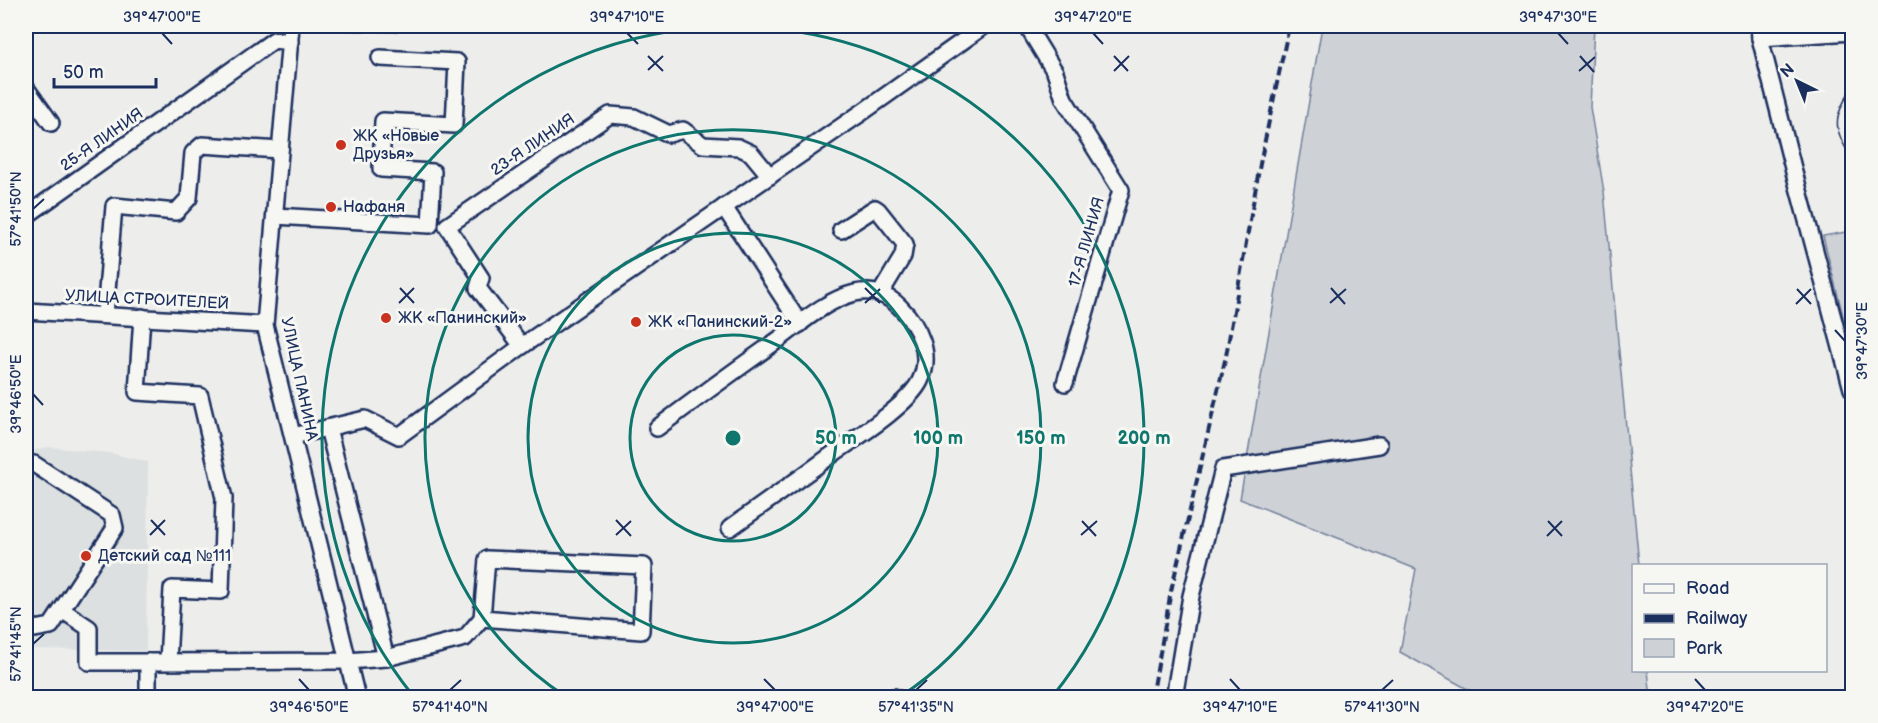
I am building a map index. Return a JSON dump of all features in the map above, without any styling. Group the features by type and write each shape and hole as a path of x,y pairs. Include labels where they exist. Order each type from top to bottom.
{"street":[{"name":"УЛИЦА ПАНИНА","path":"291,26 265,325 357,698"},
{"path":"293,436 364,419 399,436 522,346 984,26"},
{"name":"17-Я ЛИНИЯ","path":"1027,26 1055,72 1064,99 1121,190 1065,382"},
{"path":"1852,32 1759,32 1852,389"},
{"name":"25-Я ЛИНИЯ","path":"26,216 274,40 290,42"},
{"path":"275,216 430,225 433,172 381,169 383,121 454,125 457,62 380,58"},
{"path":"26,88 51,123"},
{"name":"23-Я ЛИНИЯ","path":"522,346 478,288 481,278 447,226 610,115 634,117 669,134 683,130 703,145 738,147 751,153 770,176"},
{"path":"105,315 114,206 176,212 189,198 193,153 202,145 280,150"},
{"path":"724,207 800,324"},
{"path":"840,230 875,208 905,244 903,256 880,294"},
{"path":"657,428 829,304 853,294 865,291 893,300 915,324 922,341 923,372 914,390 873,426 730,528"},
{"name":"УЛИЦА СТРОИТЕЛЕЙ","path":"26,311 265,325"},
{"path":"142,317 137,392 200,396 224,498 221,591 172,589 168,661"},
{"path":"328,428 386,658"},
{"path":"1174,698 1191,596 1223,469 1379,445"},
{"path":"26,464 34,464 112,515 115,528 51,626 34,629 26,622"},
{"path":"62,610 89,628 89,662 348,661 386,658 465,638 482,618 487,559 644,566 641,632 482,618"},
{"path":"147,662 148,698"}],"shaded area":[{"name":"Детский сад №111","path":"48,447 110,453 148,462 146,651 26,649 26,452"}],"green space":[{"path":"338,26 396,26 396,32 338,30"},
{"path":"1322,26 1594,26 1590,107 1604,192 1639,564 1632,564 1632,672 1648,672 1651,697 1482,697 1400,652 1416,569 1240,499"},
{"path":"1852,231 1852,352 1823,236"}],"tram line":[{"path":"1852,88 1841,107 1837,123 1841,139 1852,158"}],"railway":[{"path":"1152,698 1171,591 1226,356 1260,164 1289,26"}],"place":[{"name":"ЖК «Новые Друзья»","path":"341,145"},
{"name":"Нафаня","path":"331,207"},
{"name":"ЖК «Панинский»","path":"386,318"},
{"name":"ЖК «Панинский-2»","path":"636,322"},
{"name":"Детский сад №111","path":"86,556"}]}
